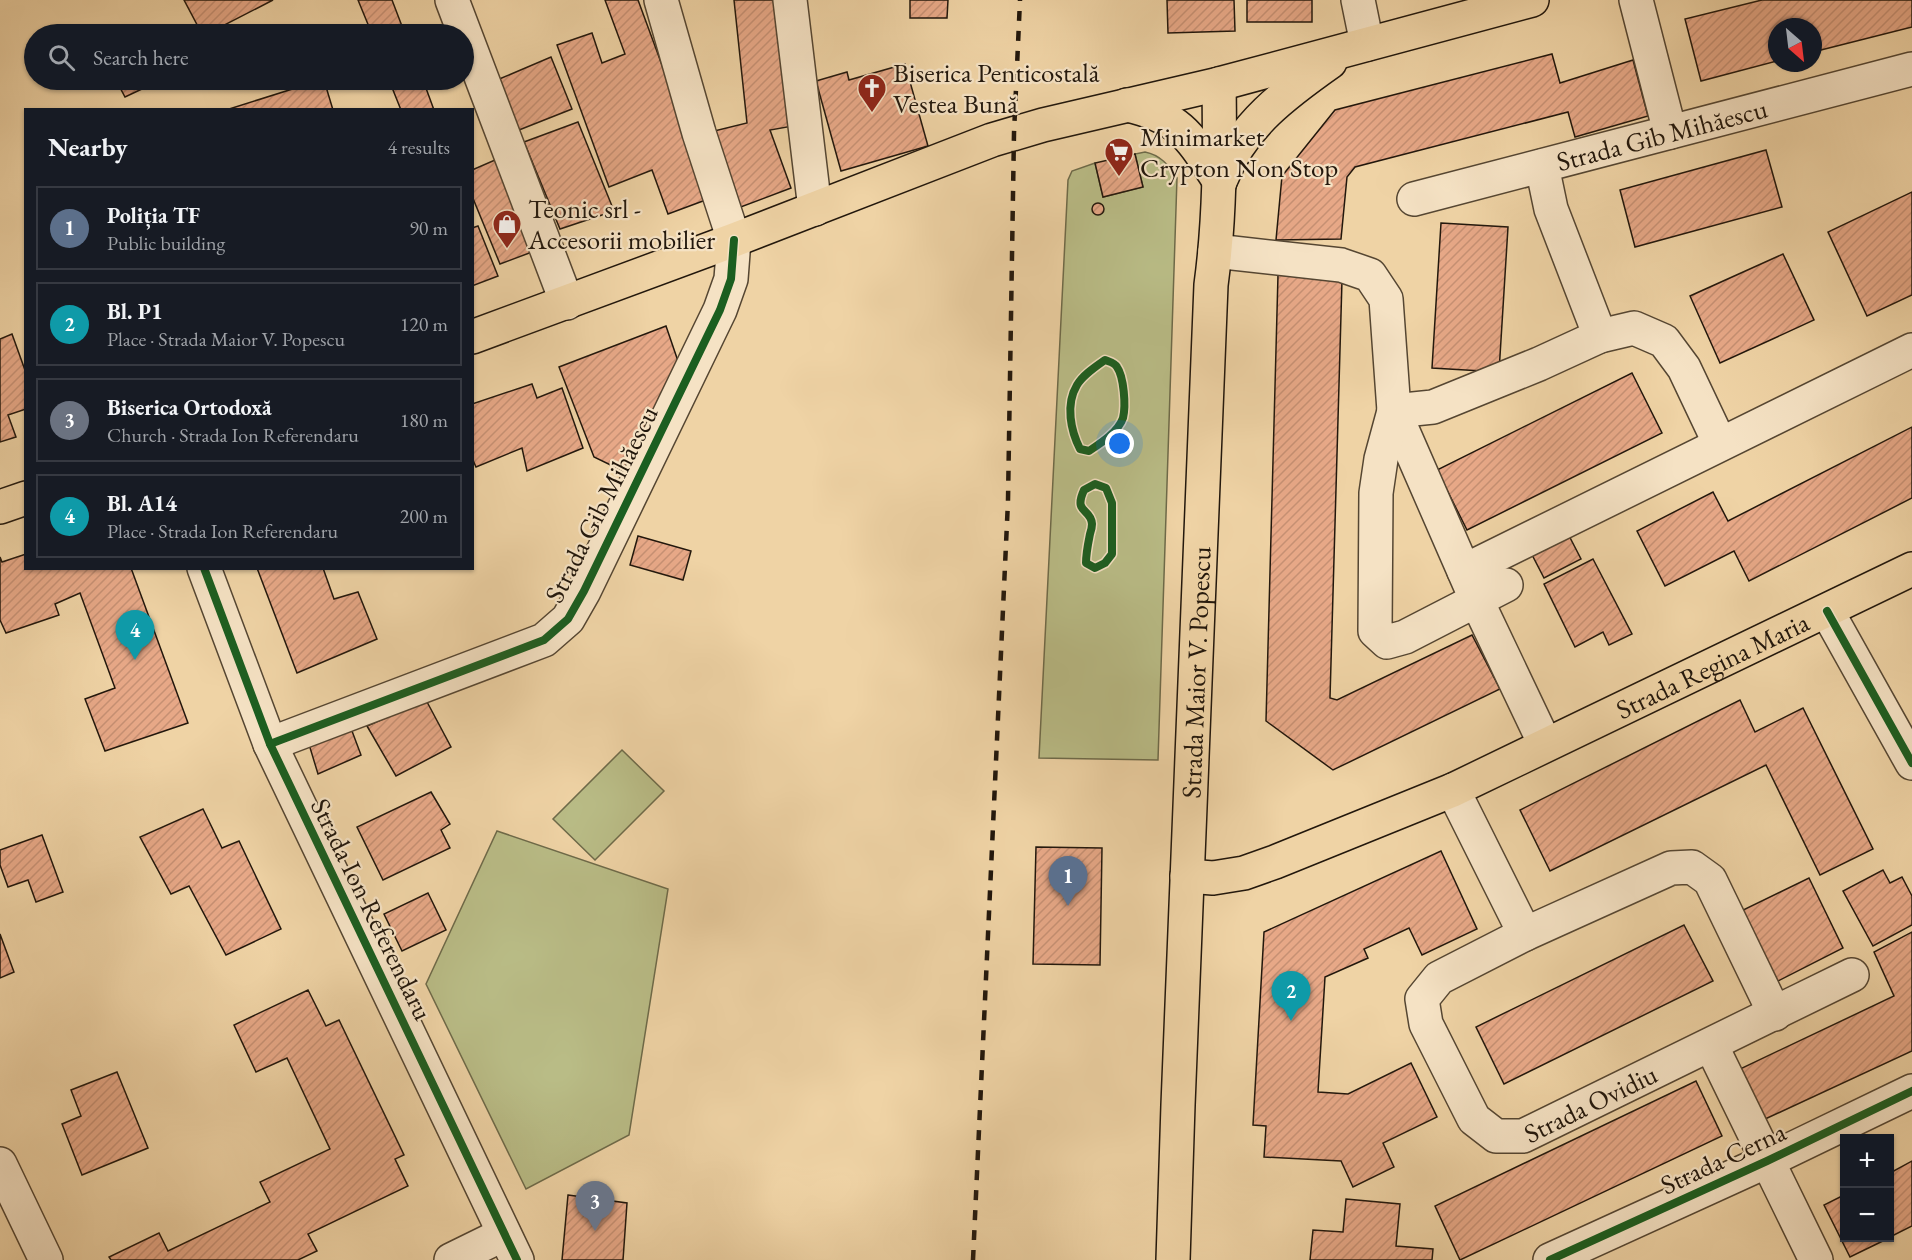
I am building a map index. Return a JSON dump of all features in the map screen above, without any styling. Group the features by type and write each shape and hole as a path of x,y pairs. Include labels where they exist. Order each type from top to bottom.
{"main road":[{"path":"474,336 734,240 992,140 1036,127 1219,84 1532,0"},
{"path":"1220,182 1229,159 1244,135 1266,111 1303,81 1358,46"},
{"name":"Strada Maior V. Popescu","path":"1173,1260 1211,285 1220,182 1219,84"},
{"path":"1127,105 1148,109 1178,126 1192,141 1220,182"},
{"path":"0,507 24,499"},
{"name":"Strada Regina Maria","path":"1187,876 1213,878 1244,873 1453,790 1912,569"}],"street":[{"path":"452,0 461,24"},
{"path":"661,0 699,133 734,240"},
{"path":"790,0 815,209"},
{"path":"1358,0 1358,46"},
{"path":"1636,0 1670,132"},
{"path":"474,58 567,303"},
{"name":"Strada Gib Mihăescu","path":"1414,199 1912,69"},
{"path":"1542,166 1551,209 1600,336"},
{"name":"Strada Gib Mihăescu","path":"270,744 543,640 568,619 594,571 720,310 731,279 734,240"},
{"path":"1215,250 1341,264 1370,275 1386,299 1394,411 1381,459 1376,493 1375,631 1387,642 1405,637 1506,585"},
{"path":"1394,411 1433,407 1539,364 1600,336 1635,328 1664,341 1684,368 1720,444"},
{"path":"1464,571 1912,350"},
{"path":"1394,411 1477,601 1545,744"},
{"name":"Strada Ion Referendaru","path":"205,570 270,744 510,1247"},
{"path":"1827,610 1912,763"},
{"path":"1453,790 1525,934"},
{"name":"Strada Ovidiu","path":"1775,1014 1710,880 1692,867 1671,868 1525,934 1439,978 1422,999 1426,1024 1474,1119 1496,1136 1523,1136 1775,1014 1852,975"},
{"path":"1711,1045 1767,1161"},
{"name":"Strada Cerna","path":"1551,1260 1767,1161 1912,1091"},
{"name":"Strada Cerna","path":"1767,1161 1816,1260"},
{"path":"0,1164 46,1260"},
{"path":"451,1260 510,1247"}],"green space":[{"path":"1145,152 1164,161 1177,178 1158,760 1039,758 1068,180 1072,171 1095,163 1103,197 1143,187 1135,154"},
{"path":"622,750 664,791 595,860 553,819"},
{"path":"497,831 668,889 629,1135 526,1189 426,984"}],"building":[{"path":"184,0 273,0 226,24 197,24"},
{"path":"358,0 392,0 401,24 368,24"},
{"path":"605,0 638,0 711,198 668,214 652,170 609,187 557,45 592,33 602,63 625,54"},
{"path":"734,0 780,0 793,126 770,130 791,188 730,211 706,133 747,123"},
{"path":"910,0 948,0 947,18 910,18"},
{"path":"1167,0 1234,0 1235,31 1168,33"},
{"path":"1247,0 1312,0 1312,22 1247,22"},
{"path":"1762,0 1912,0 1912,27 1822,50 1822,18 1768,18 1768,63 1701,81 1685,19"},
{"path":"1552,54 1560,83 1633,60 1648,116 1575,137 1568,112 1355,167 1347,177 1341,239 1276,240 1282,176 1335,110"},
{"path":"551,57 572,109 519,130 497,80"},
{"name":"Biserica Penticostală Vestea Bună","path":"905,64 928,146 841,171 816,81 847,72 849,80"},
{"path":"121,90 140,90 125,97"},
{"path":"289,90 327,90 332,108 232,108"},
{"path":"393,90 427,90 433,108 400,108"},
{"path":"578,122 614,211 560,229 524,142"},
{"path":"1766,150 1782,207 1635,247 1620,190"},
{"path":"1135,154 1143,187 1103,197 1095,163"},
{"path":"495,160 532,252 500,264 474,201 474,169"},
{"path":"1912,192 1912,295 1867,316 1828,232"},
{"path":"1100,203 1103,204 1103,214 1096,215 1093,214 1092,207 1093,204"},
{"path":"1441,223 1508,227 1499,372 1432,368"},
{"path":"478,226 498,276 474,285 474,227"},
{"path":"1783,254 1814,320 1720,363 1690,296"},
{"path":"1278,275 1342,280 1330,698 1337,700 1472,635 1500,689 1333,770 1266,721"},
{"path":"666,326 680,367 627,473 594,457 559,367"},
{"path":"12,334 24,367 24,410 8,415 16,437 0,442 0,339"},
{"path":"1632,373 1662,433 1467,530 1437,470"},
{"path":"532,384 537,398 562,388 583,448 527,471 522,448 476,467 474,462 474,403"},
{"path":"1912,427 1912,498 1749,581 1734,551 1665,586 1637,531 1713,492 1728,521"},
{"path":"1564,526 1581,559 1544,578 1527,545"},
{"path":"638,536 691,551 683,580 630,565"},
{"path":"24,555 24,570 132,570 188,723 105,751 85,699 115,688 80,593 55,604 59,615 6,633 0,620 0,557 2,562"},
{"path":"1593,559 1632,634 1609,645 1603,632 1575,647 1544,584"},
{"path":"258,570 324,570 334,599 358,592 377,639 297,673"},
{"path":"426,700 451,747 396,776 367,726"},
{"path":"1740,700 1755,732 1803,708 1873,849 1820,875 1766,765 1550,871 1520,810"},
{"path":"349,723 361,755 318,774 308,741"},
{"path":"431,792 450,824 441,830 450,848 383,880 357,827"},
{"path":"203,809 222,848 239,841 281,929 226,955 189,886 171,894 140,837"},
{"path":"42,835 63,892 36,902 28,880 8,887 0,865 0,850"},
{"path":"1036,847 1102,848 1100,965 1033,964"},
{"path":"1441,851 1477,929 1422,955 1409,928 1364,949 1368,958 1325,977 1318,1092 1348,1094 1411,1063 1437,1117 1383,1143 1394,1167 1353,1187 1341,1161 1264,1157 1266,1126 1253,1125 1264,932"},
{"path":"1883,870 1890,883 1902,877 1912,896 1912,925 1873,946 1843,891"},
{"path":"1809,878 1843,948 1776,982 1741,911"},
{"path":"428,893 446,930 402,951 384,914"},
{"path":"1684,925 1713,981 1504,1084 1476,1027"},
{"path":"1912,932 1912,1051 1763,1120 1740,1069 1894,996 1874,952"},
{"path":"0,934 14,972 0,978"},
{"path":"308,990 326,1026 339,1020 404,1155 395,1159 408,1186 308,1234 317,1251 298,1260 111,1260 109,1257 159,1233 168,1251 270,1202 260,1182 330,1149 287,1058 256,1072 234,1025"},
{"path":"117,1072 148,1148 82,1175 62,1124 81,1116 71,1090"},
{"path":"1696,1081 1722,1136 1460,1260 1435,1206"},
{"path":"1912,1161 1912,1226 1894,1235 1894,1188 1894,1171"},
{"path":"568,1195 627,1203 623,1260 562,1260"},
{"path":"1840,1197 1840,1237 1824,1205"},
{"path":"1346,1199 1400,1204 1396,1246 1433,1249 1432,1260 1310,1260 1313,1230 1343,1232"},
{"path":"1842,1242 1881,1242 1850,1257"}],"railway":[{"path":"973,1260 1008,501 1014,133 1020,0"}],"cycle path":[{"path":"270,744 544,640 568,619 584,591 720,310 731,279 734,240"},
{"path":"1105,360 1116,365 1123,384 1123,418 1113,432 1099,444 1089,451 1080,449 1071,418 1073,393 1082,378 1105,360"},
{"path":"1095,484 1106,488 1112,503 1112,554 1105,563 1095,568 1086,563 1092,524 1089,515 1080,503 1084,490 1095,484"},
{"path":"205,570 270,744 517,1260"},
{"path":"1827,611 1912,763"},
{"path":"1550,1260 1767,1161 1912,1091"}],"place":[{"name":"Biserica Penticostală Vestea Bună","path":"872,114"},
{"name":"Minimarket Crypton Non Stop","path":"1119,178"},
{"name":"Teonic srl - Accesorii mobilier","path":"507,250"},
{"name":"Bl. A14","path":"135,660"},
{"name":"Poliția TF","path":"1068,906"},
{"name":"Bl. P1","path":"1291,1021"},
{"name":"Biserica Ortodoxă","path":"595,1231"}]}
